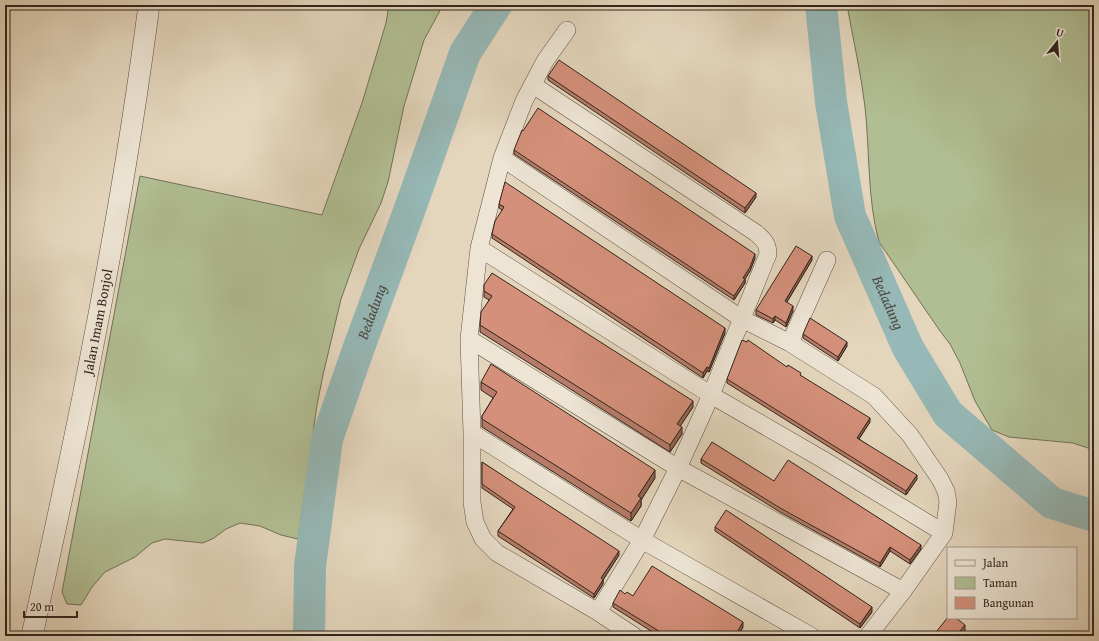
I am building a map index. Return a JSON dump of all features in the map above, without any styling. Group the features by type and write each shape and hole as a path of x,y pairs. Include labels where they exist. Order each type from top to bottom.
{"street":[{"name":"Jalan Imam Bonjol","path":"32,636 88,371 111,251 138,86 149,5"},
{"path":"567,30 545,61 524,101 502,158 479,248 470,339 472,502 475,522 483,539 497,553 598,612 634,636"},
{"path":"533,85 750,229 764,240 768,247 768,254 742,319 711,395 678,468 642,540 598,612"},
{"path":"502,158 742,319 790,343 874,396 910,435 940,479 946,491 948,502 944,533 903,591 868,636"},
{"path":"479,248 711,395 829,463 944,533"},
{"path":"790,343 827,260"},
{"path":"470,339 678,468 903,591"},
{"path":"472,433 642,540 811,636"}],"green space":[{"path":"384,5 443,5 424,40 404,106 388,182 381,203 359,249 341,299 317,405 298,539 281,535 260,526 240,523 226,529 214,538 203,543 165,539 152,543 135,557 105,572 92,587 81,605 67,604 62,592 140,176 322,215 362,103 386,23 388,11"},
{"path":"847,5 1094,5 1094,450 1073,443 1009,437 992,430 975,401 960,363 950,344 879,242 872,209 867,124 863,94"}],"building":[{"path":"559,60 756,193 745,208 548,76"},
{"path":"538,108 755,254 750,267 743,278 745,279 734,296 514,150 522,130 523,131"},
{"path":"505,182 725,328 709,368 707,367 703,373 492,234 495,221 504,207 499,204"},
{"path":"796,246 812,256 785,301 793,306 786,323 775,316 773,319 756,310"},
{"path":"492,273 693,401 677,424 682,427 670,445 480,325 481,312 492,296 484,291 484,285"},
{"path":"810,318 847,342 838,357 803,334"},
{"path":"742,340 747,342 748,340 787,367 788,365 801,373 800,375 870,418 857,438 917,475 906,491 727,379"},
{"path":"491,364 655,470 638,496 641,498 631,513 482,419 482,416 497,392 481,382"},
{"path":"712,442 774,481 788,460 921,545 910,560 890,547 880,563 780,508 701,459"},
{"path":"482,462 619,551 601,578 603,580 594,594 498,531 515,507 482,484"},
{"path":"726,510 872,607 860,624 715,527"},
{"path":"652,566 743,622 735,636 667,636 613,603 620,590 625,594 627,592 633,596"},
{"path":"947,618 957,619 965,625 956,636 933,636"}],"waterway":[{"name":"Bedadung","path":"309,636 310,566 327,439 465,53 496,5"},
{"name":"Bedadung","path":"821,5 831,102 850,216 908,348 948,414 1052,503 1094,516"}]}
